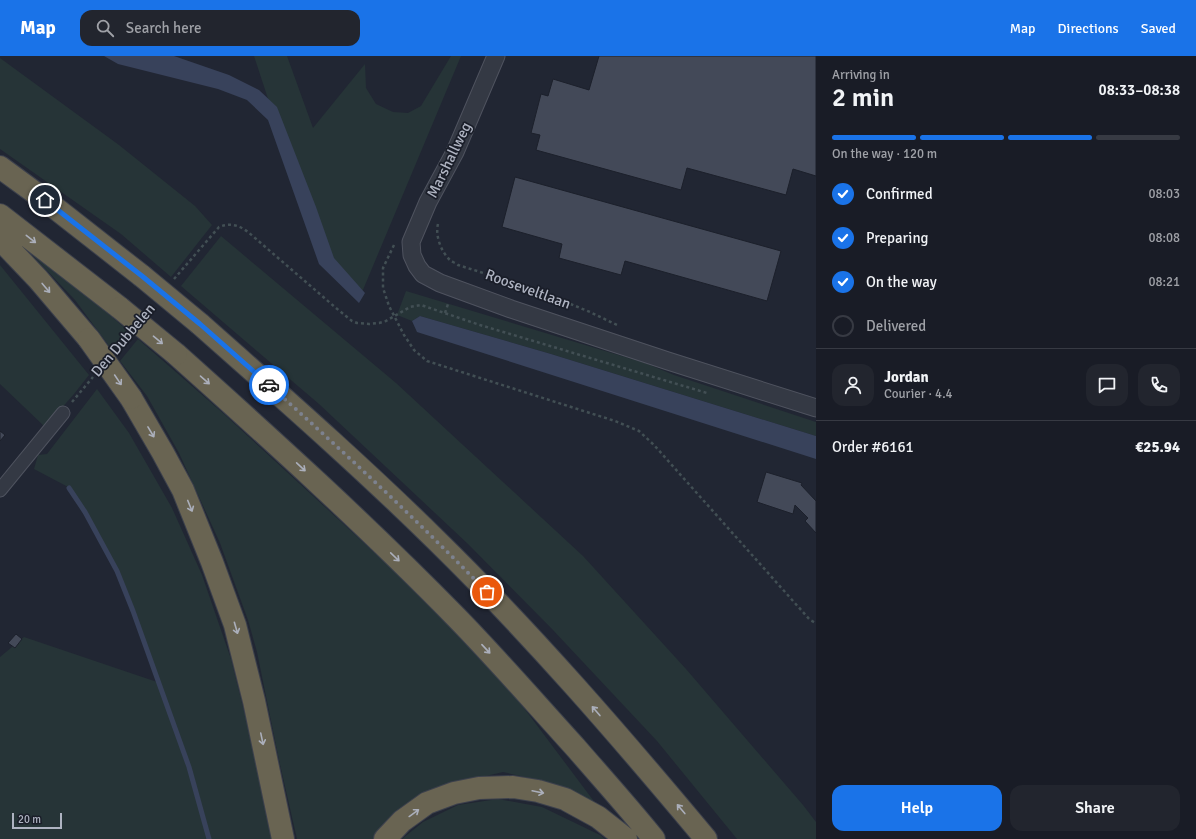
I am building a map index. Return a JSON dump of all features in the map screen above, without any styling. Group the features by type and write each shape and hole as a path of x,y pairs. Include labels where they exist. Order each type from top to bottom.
{"highway":[{"path":"0,167 45,200 142,276 200,324 342,450 447,551 557,667 651,773 706,839"},
{"path":"0,215 120,308 176,354 320,484 451,612 535,702 654,839"},
{"path":"0,239 38,279 89,339 131,398 183,490 235,625 254,701 283,839"},
{"path":"385,839 402,821 427,804 454,793 479,788 513,787 538,791 565,799 598,817 626,839"}],"street":[{"name":"Marshallweg","path":"417,266 412,255 411,242 428,202 456,152 496,56"},
{"name":"Rooseveltlaan","path":"417,266 423,274 440,284 668,361 816,408"},
{"path":"0,490 63,413"}],"path":[{"name":"Rooseveltlaan","path":"439,222 437,230 441,247 450,260 458,265 534,289 618,325"},
{"path":"170,283 214,230 224,225 232,224 244,229 352,321 364,324 373,324 386,320 410,307 421,304 480,325 712,394"},
{"path":"393,316 414,350 427,362 615,421 639,431 659,451 810,620 816,623"},
{"name":"Den Dubbelen","path":"117,347 126,336"},
{"name":"Den Dubbelen","path":"63,413 97,371"}],"shaded area":[{"path":"254,56 287,56 313,128 365,64 366,88 376,104 393,112 408,113 421,106 451,56 461,56 360,297 345,287 275,120"},
{"path":"0,58 119,145 195,206 212,225 171,277 121,234 0,149"},
{"path":"14,236 78,287 128,331 112,350 75,300"},
{"path":"221,236 396,383 583,556 686,669 803,805 816,822 816,839 737,839 657,741 552,629 468,544 319,404 181,286"},
{"path":"0,265 89,375 45,427 0,384"},
{"path":"406,291 645,363 674,375 816,422 816,436 551,354 420,316 412,321 397,315"},
{"path":"138,339 224,414 401,577 491,664 602,812 551,783 503,772 451,784 378,832 373,839 297,839 257,652 248,620 220,543 179,453 147,396 120,361"},
{"path":"97,389 129,433 172,508 202,575 231,659 246,719 272,839 0,839 0,657 24,637 160,683 119,575 94,527 70,488 34,469 38,455 47,454"},
{"path":"498,799 542,807 600,835 605,839 402,839 423,822 458,805"}],"water":[{"path":"104,56 174,56 229,75 259,90 277,107 334,258 365,293 359,303 319,264 268,120 247,100 218,89 118,64"},
{"path":"420,316 551,354 816,436 816,459 417,332 412,321"}],"building":[{"path":"599,56 816,56 816,176 793,169 786,195 687,168 681,190 536,150 540,135 531,133 541,94 548,96 553,79 589,90"},
{"path":"515,177 781,251 767,301 625,261 621,275 559,258 562,244 502,227"},
{"path":"0,431 5,435 0,441"},
{"path":"766,472 802,483 801,485 816,501 816,533 805,521 808,518 795,505 793,514 757,502"},
{"path":"16,634 22,639 15,648 8,643"}],"waterway":[{"path":"69,488 85,512 117,571 133,611 189,767 209,839"}],"way so far":[{"path":"269,385 342,450 436,540 487,592"}],"route":[{"path":"45,200 142,276 200,324 269,385"}]}
